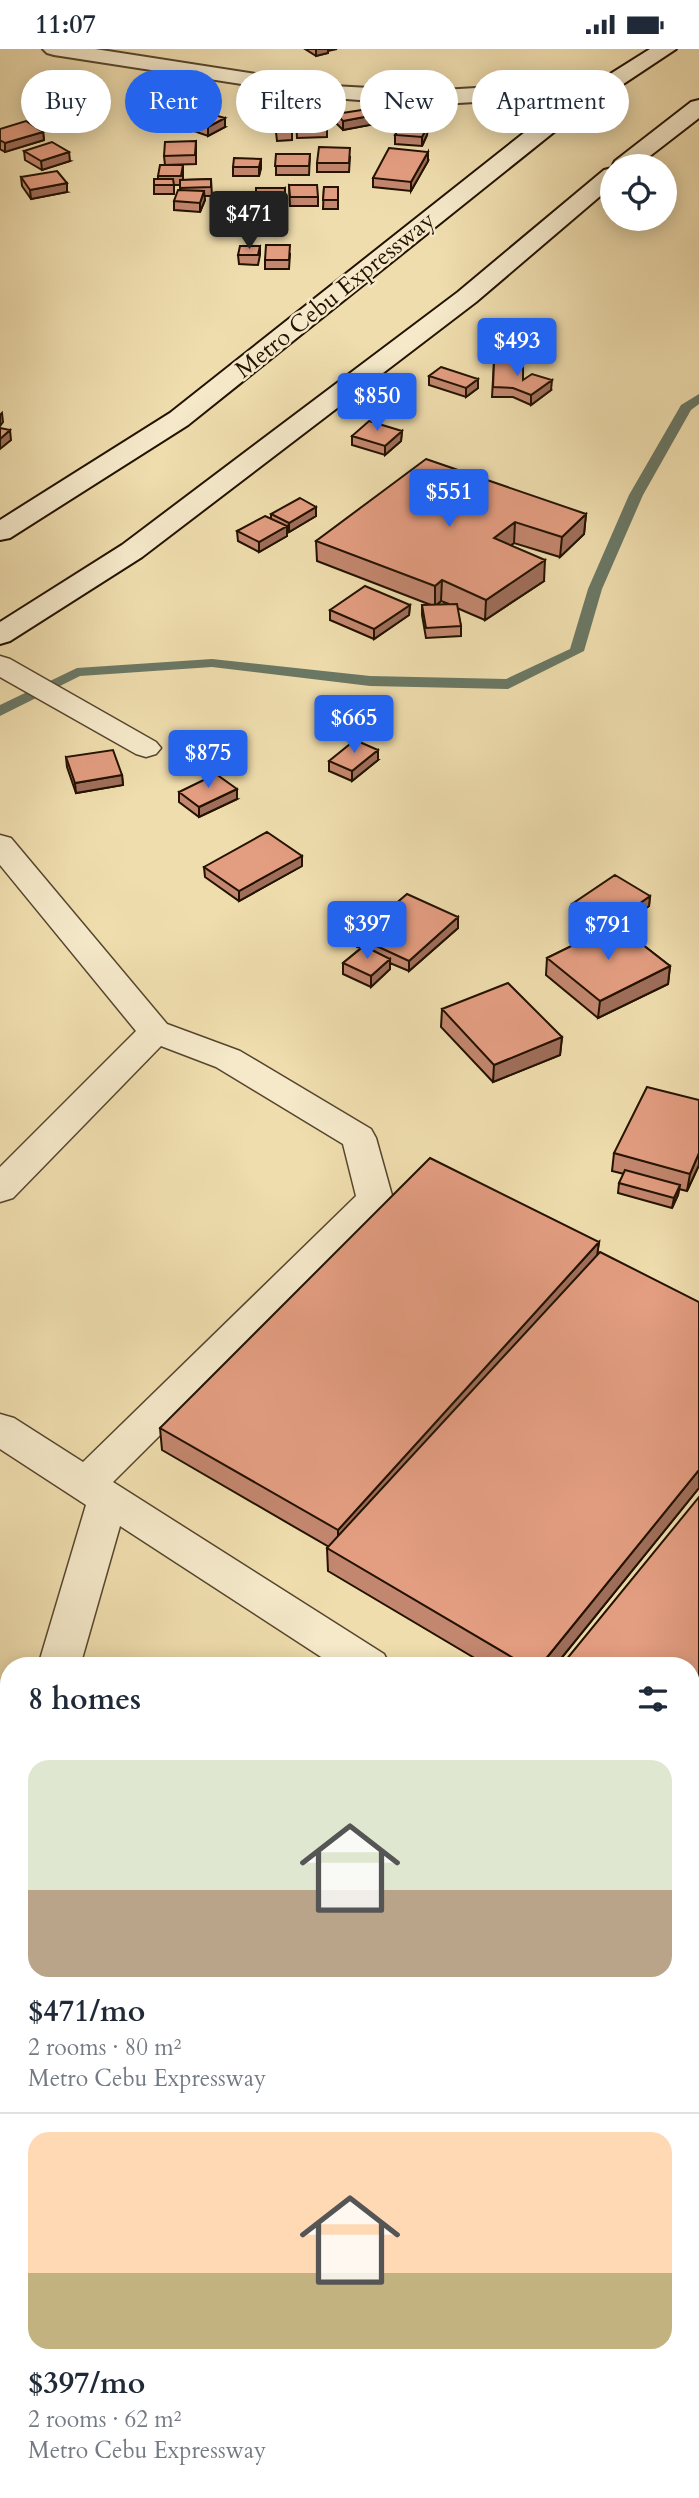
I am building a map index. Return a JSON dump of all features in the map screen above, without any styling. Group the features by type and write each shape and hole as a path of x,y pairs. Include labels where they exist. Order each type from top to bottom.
{"main road":[{"path":"54,49 334,92 425,99 472,96"},
{"name":"Metro Cebu Expressway","path":"629,71 664,49"},
{"path":"638,154 699,107"},
{"name":"Metro Cebu Expressway","path":"0,532 179,419 538,133"},
{"path":"0,635 144,542 467,297 600,185"}],"lane":[{"path":"6,669 57,695 146,748"},
{"path":"0,845 155,1032 228,1059 359,1138 375,1199 97,1491 61,1657"},
{"path":"0,1189 155,1032"},
{"path":"0,1429 355,1657"}],"building":[{"path":"360,110 360,118 346,120 346,112"},
{"path":"21,123 21,133 40,133 5,143 0,140 0,129"},
{"path":"396,133 424,133 422,137 395,135"},
{"path":"196,141 195,155 164,156 165,142"},
{"path":"52,142 69,152 41,161 24,151"},
{"path":"319,147 350,148 349,163 317,163"},
{"path":"389,148 428,152 411,182 373,178"},
{"path":"276,154 310,154 309,166 275,166"},
{"path":"234,158 261,159 259,167 233,167"},
{"path":"160,165 183,165 181,176 158,176"},
{"path":"57,171 67,183 30,190 21,177"},
{"path":"154,179 173,179 174,185 154,185"},
{"path":"211,179 211,187 180,188 180,180"},
{"path":"289,185 317,185 318,197 290,197"},
{"path":"324,187 338,187 338,200 323,200"},
{"path":"256,188 285,188 284,202 256,202"},
{"path":"178,190 204,191 200,203 174,201"},
{"path":"266,245 290,245 289,260 265,260"},
{"path":"240,246 260,246 258,255 238,255"},
{"path":"494,362 523,363 523,380 532,374 552,380 531,395 513,388 493,387"},
{"path":"441,367 478,379 466,388 429,376"},
{"path":"369,421 402,431 385,446 352,436"},
{"path":"0,428 10,430 0,439"},
{"path":"426,459 586,514 562,537 515,522 494,538 545,560 486,600 442,580 435,586 316,541"},
{"path":"300,498 316,507 289,523 271,514"},
{"path":"265,516 287,526 259,542 237,531"},
{"path":"365,586 410,605 374,629 330,610"},
{"path":"457,604 461,626 426,628 422,605"},
{"path":"355,740 378,750 352,771 329,761"},
{"path":"113,750 122,775 75,783 66,757"},
{"path":"216,774 237,789 199,807 179,792"},
{"path":"267,832 302,856 239,891 204,867"},
{"path":"615,875 650,896 608,926 572,904"},
{"path":"407,894 458,917 409,961 357,937"},
{"path":"616,924 670,966 600,1001 547,958"},
{"path":"364,946 390,959 371,976 343,963"},
{"path":"508,983 562,1037 494,1065 442,1009"},
{"path":"647,1087 699,1100 699,1153 690,1174 614,1153"},
{"path":"430,1158 599,1242 338,1530 160,1428"},
{"path":"625,1170 680,1185 674,1198 619,1183"},
{"path":"600,1252 699,1302 699,1470 547,1657 512,1657 327,1548"},
{"path":"699,1497 699,1657 568,1657"}],"waterway":[{"path":"0,711 77,672 212,663 370,681 508,684 577,651 595,589 636,495 686,408 699,398"}]}
